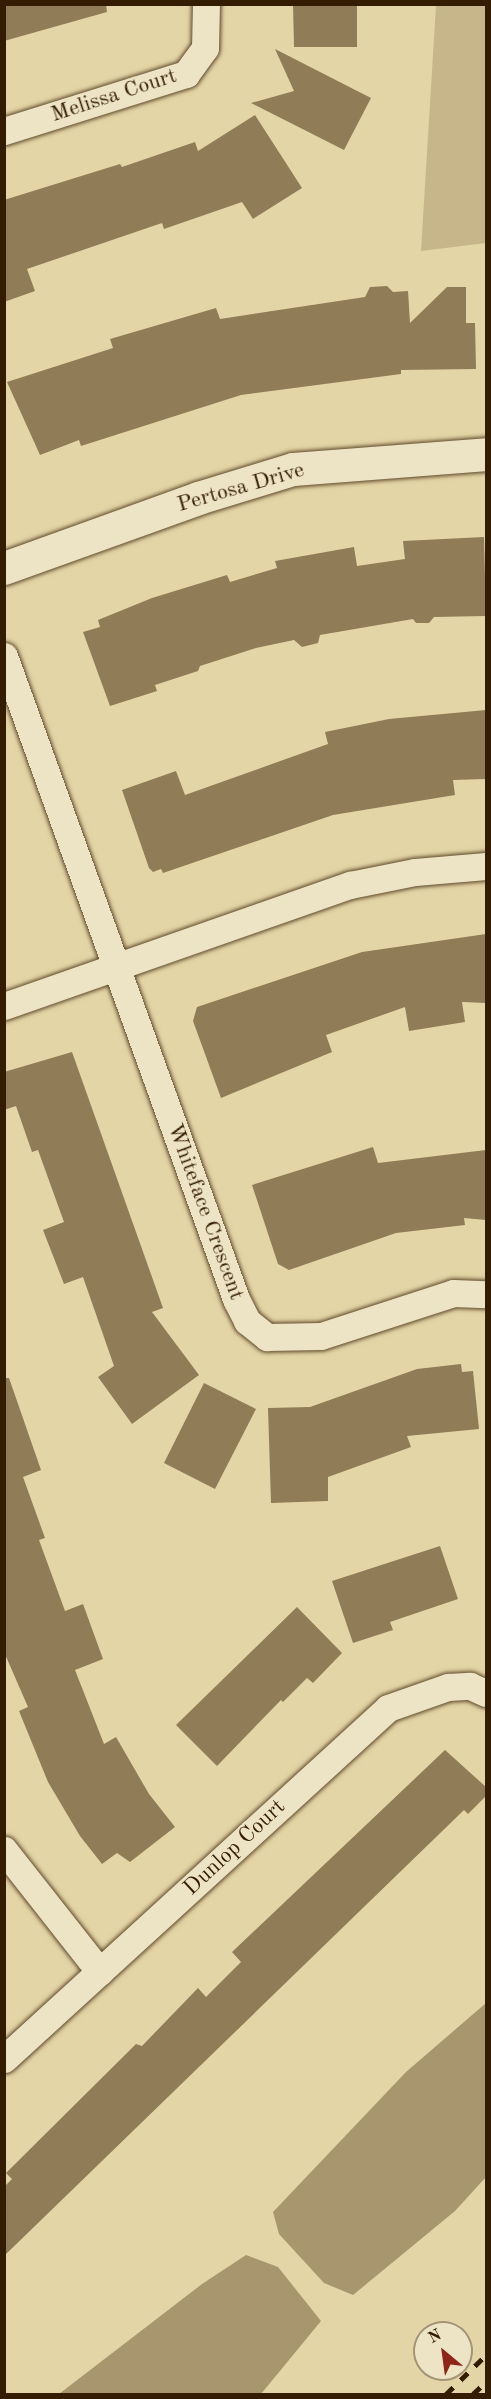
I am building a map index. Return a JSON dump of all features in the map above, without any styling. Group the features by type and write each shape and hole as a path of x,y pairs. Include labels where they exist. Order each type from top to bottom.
{"street":[{"name":"Melissa Court","path":"4,131 186,74 205,48 207,4"},
{"name":"Pertosa Drive","path":"4,568 198,498 293,469 486,454"},
{"name":"Whiteface Crescent","path":"4,656 118,965 236,1299 247,1321 267,1337 321,1336 453,1293 486,1294"},
{"path":"4,1006 350,885 415,872 486,866"},
{"name":"Dunlop Court","path":"4,2059 388,1708 448,1687 470,1686 486,1694"},
{"path":"4,1850 100,1972"}],"shaded area":[{"path":"436,5 486,5 486,243 421,251"},
{"path":"486,2003 486,2177 455,2211 353,2295 324,2283 279,2234 273,2212 406,2072"},
{"path":"246,2255 278,2267 321,2321 261,2394 59,2394 202,2284"}],"building":[{"path":"4,4 106,4 107,12 4,41"},
{"path":"293,4 357,4 357,47 294,47"},
{"path":"275,49 371,98 344,150 251,103 294,91"},
{"path":"255,115 302,188 253,219 242,202 164,229 162,223 27,269 35,291 4,302 4,200 120,164 122,167 195,142 198,151"},
{"path":"387,286 393,292 408,291 410,323 447,287 466,287 466,323 475,323 476,369 401,370 401,374 241,395 81,446 79,440 40,455 7,382 113,348 110,339 216,308 220,319 365,297 370,287"},
{"path":"484,537 486,616 434,617 429,623 416,623 413,619 320,635 318,643 302,647 294,640 256,648 200,666 198,671 155,685 157,691 110,706 83,632 100,627 98,620 152,598 227,575 230,582 277,568 275,561 354,547 357,566 405,559 403,541"},
{"path":"486,710 486,779 453,780 455,795 333,815 163,873 161,869 153,872 149,868 122,790 176,771 185,795 328,744 325,732 389,719"},
{"path":"486,934 486,1003 462,1002 465,1022 409,1031 405,1007 326,1035 332,1052 221,1098 193,1021 197,1007 362,952"},
{"path":"72,1052 163,1308 152,1312 199,1375 132,1424 98,1377 114,1366 83,1277 64,1284 43,1230 64,1222 38,1150 32,1152 16,1106 4,1110 4,1072"},
{"path":"373,1147 378,1163 486,1150 486,1220 464,1218 465,1225 396,1233 289,1270 278,1264 252,1185"},
{"path":"461,1364 462,1372 473,1371 479,1429 407,1436 411,1447 328,1477 328,1501 271,1503 268,1408 310,1407 417,1369"},
{"path":"4,1378 9,1378 41,1470 23,1477 45,1538 39,1540 65,1611 83,1604 103,1659 75,1670 104,1744 116,1737 149,1794 175,1827 130,1862 117,1853 102,1864 80,1836 48,1782 19,1711 28,1707 4,1652"},
{"path":"204,1383 256,1409 215,1489 164,1463"},
{"path":"440,1546 458,1599 390,1622 393,1630 353,1643 332,1581"},
{"path":"297,1607 342,1653 313,1683 307,1678 283,1702 281,1700 217,1766 176,1725"},
{"path":"445,1750 486,1787 486,1796 468,1814 464,1810 4,2256 4,2187 12,2179 6,2173 136,2044 142,2046 198,1988 206,1997 241,1962 232,1952"}],"railway":[{"path":"446,2394 486,2355"},
{"path":"473,2394 486,2382"}]}
